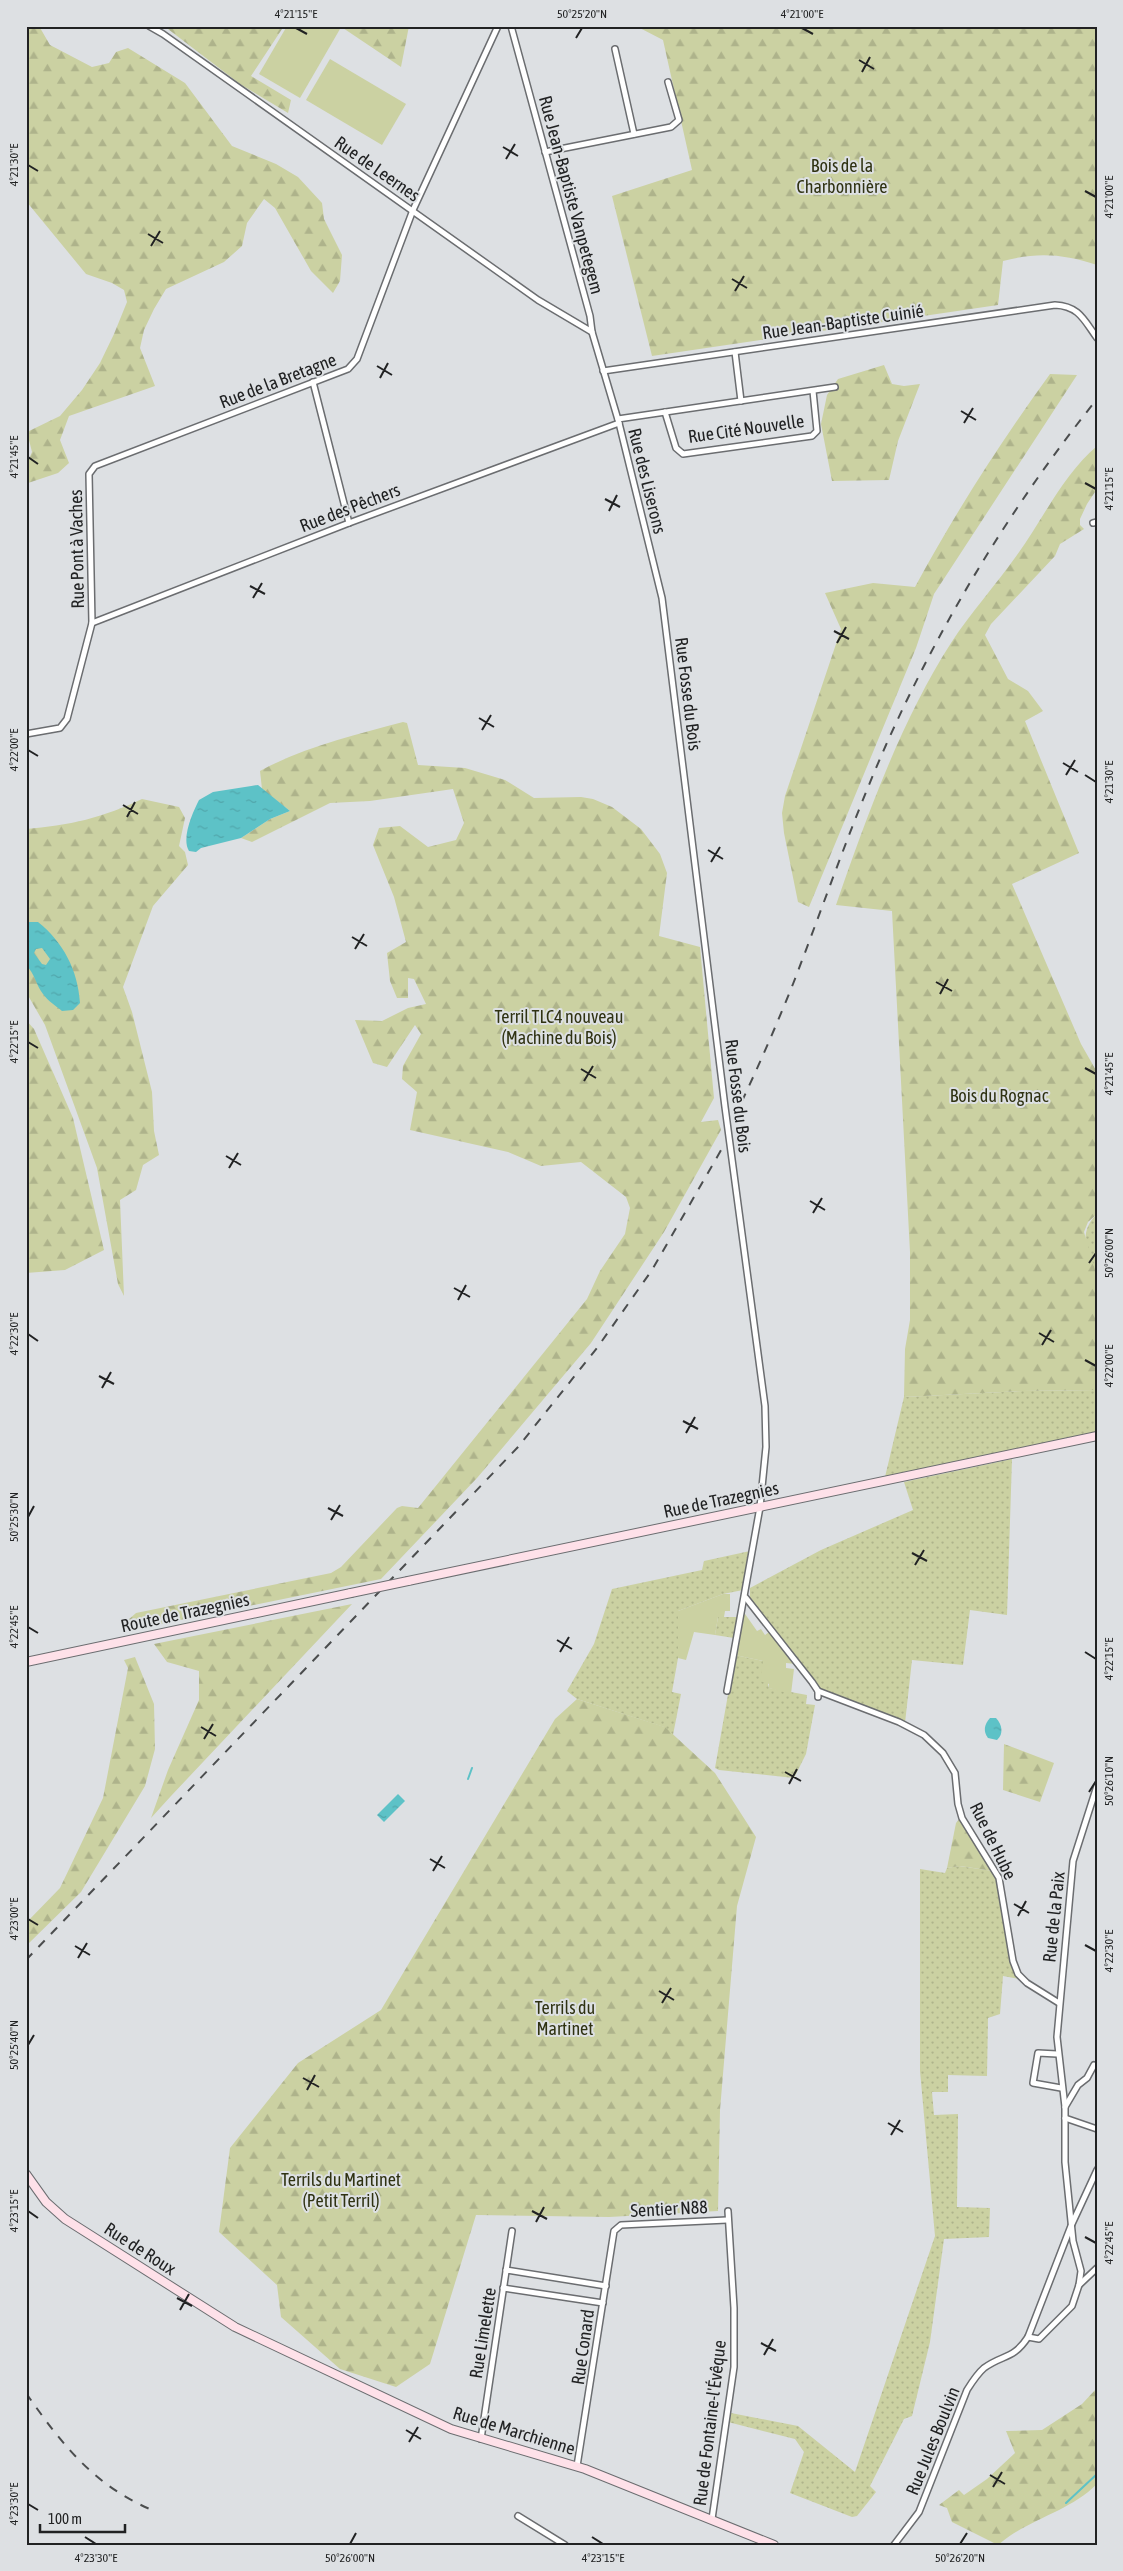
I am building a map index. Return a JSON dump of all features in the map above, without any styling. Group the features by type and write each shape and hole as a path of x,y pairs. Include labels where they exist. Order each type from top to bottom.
{"main road":[{"name":"Rue de Trazegnies","path":"351,1593 1097,1436"},
{"name":"Route de Trazegnies","path":"26,1662 351,1593"},
{"name":"Rue de Roux","path":"26,2174 46,2202 63,2218 214,2315 250,2334"},
{"name":"Rue de Marchienne","path":"250,2334 451,2429 578,2466 774,2545"}],"street":[{"name":"Rue de Leernes","path":"149,26 413,210 538,300 592,332"},
{"name":"Rue de la Bretagne","path":"89,474 95,466 348,369 356,359 413,210 498,26"},
{"name":"Rue Jean-Baptiste Vanpetegem","path":"511,26 590,316 592,332 603,371"},
{"path":"615,49 634,134"},
{"path":"545,152 670,128 679,120 668,82"},
{"name":"Rue Jean-Baptiste Cuinié","path":"603,371 1055,305 1070,306 1083,318 1097,338"},
{"path":"734,352 741,401"},
{"name":"Rue des Liserons","path":"603,371 618,421 662,598"},
{"path":"313,382 349,523"},
{"name":"Rue Cité Nouvelle","path":"618,421 665,412 835,388"},
{"name":"Rue Cité Nouvelle","path":"665,412 676,448 683,454 812,436 817,431 812,391"},
{"name":"Rue des Pêchers","path":"92,623 618,421"},
{"name":"Rue Pont à Vaches","path":"26,734 60,728 68,718 92,623 89,474"},
{"name":"Rue Fosse du Bois","path":"662,598 725,1107 765,1406 766,1447 760,1507 746,1598 742,1604 727,1691"},
{"name":"Rue de Hube","path":"746,1598 818,1694 914,1729 931,1740 942,1753 955,1773 958,1804 962,1818 998,1878 1013,1961 1018,1974 1028,1983 1059,2003"},
{"name":"Rue de la Paix","path":"1079,2285 1081,2271 1073,2241 1064,2162 1065,2107 1057,2054 1059,2003 1073,1861 1097,1786"},
{"path":"1057,2054 1038,2053 1033,2083 1061,2088"},
{"path":"1065,2107 1078,2086 1088,2078 1094,2065"},
{"path":"1065,2118 1097,2129"},
{"name":"Rue Jules Boulvin","path":"894,2545 923,2504 967,2390 974,2379 984,2368 1020,2350 1028,2337 1072,2226 1097,2170"},
{"name":"Rue de Fontaine-l'Évêque","path":"712,2520 734,2367 734,2308 727,2220 728,2210"},
{"name":"Sentier N88","path":"614,2231 622,2225 727,2220"},
{"name":"Rue Limelette","path":"481,2439 512,2230"},
{"name":"Rue Conard","path":"578,2466 614,2231"},
{"path":"1028,2337 1039,2339 1056,2325 1072,2306 1079,2285 1097,2268"},
{"path":"506,2270 606,2286"},
{"path":"503,2288 603,2304"},
{"path":"518,2516 565,2545"}],"green space":[{"path":"26,26 39,26 50,45 92,67 109,63 116,52 128,48 185,83 232,146 276,164 298,177 322,203 324,219 342,255 340,281 333,293 311,271 275,208 264,199 247,223 242,246 224,262 166,289 154,309 144,330 140,348 155,386 69,416 60,440 69,463 58,473 28,483 26,489 26,466 32,452 27,432 60,416 82,390 100,363 127,302 124,290 112,283 86,274 26,201"},
{"path":"164,26 284,26 251,76 291,100 288,113 240,84"},
{"path":"287,26 335,26 340,29 300,98 259,74"},
{"path":"340,26 409,26 401,67"},
{"name":"Bois de la Charbonnière","path":"636,26 1097,26 1097,265 1073,258 1050,255 1016,258 1003,261 998,305 652,356 612,196 692,170 663,40"},
{"path":"330,59 406,104 382,145 306,100"},
{"path":"884,365 892,384 904,386 920,384 898,441 889,480 832,481 821,424 827,395 838,379"},
{"path":"1050,374 1077,375 934,594 916,648 809,907 798,902 784,833 782,813 785,796 841,629 825,593 873,583 915,587 979,479 1013,426"},
{"name":"Bois du Rognac","path":"1097,446 1097,489 1080,519 1080,525 1084,529 1060,544 1055,556 991,624 985,635 1008,679 1028,691 1043,711 1025,721 1079,853 1012,884 1081,1044 1097,1072 1097,1214 1088,1222 1084,1232 1097,1277 1097,1390 1023,1391 904,1397 905,1349 910,1320 910,1252 892,911 836,905 872,804 901,737 933,673 951,643 1027,541 1074,470"},
{"name":"Terril TLC4 nouveau (Machine du Bois)","path":"403,722 407,723 418,765 465,768 505,780 534,798 581,797 593,799 612,807 641,829 660,854 667,873 659,936 700,947 714,1098 701,1122 718,1120 721,1130 664,1232 591,1343 477,1478 381,1579 131,1630 128,1620 136,1613 331,1573 341,1567 397,1508 402,1506 418,1508 587,1299 600,1271 625,1234 630,1208 626,1197 581,1162 541,1166 508,1152 410,1130 417,1092 402,1079 403,1066 421,1034 415,1025 387,1067 373,1063 355,1020 382,1021 408,1008 426,1004 414,979 408,978 408,998 397,998 390,981 387,953 406,942 394,897 373,845 379,828 400,826 428,847 456,840 464,823 453,789 370,801 330,803 252,842 241,838 270,819 290,811 262,789 260,771 312,748"},
{"path":"142,799 179,807 185,818 179,846 185,852 188,865 153,906 123,987 132,1012 152,1092 154,1131 159,1155 143,1165 136,1190 120,1200 124,1296 118,1284 97,1168 45,1025 26,992 26,829 86,820"},
{"path":"26,1020 34,1029 73,1118 104,1250 65,1270 26,1273"},
{"path":"1097,1214 1097,1277 1087,1252 1086,1236 1091,1221"},
{"path":"1097,1390 1097,1432 885,1477 904,1397 1023,1391"},
{"path":"1012,1459 1007,1615 970,1610 963,1665 912,1660 905,1723 821,1690 750,1599 750,1588 821,1550 913,1510 904,1482"},
{"path":"750,1551 743,1590 723,1594 678,1611 678,1658 672,1692 681,1694 673,1735 664,1727 577,1699 567,1691 594,1644 612,1589 702,1570 704,1561"},
{"path":"723,1594 730,1594 730,1611 725,1611 724,1617 718,1617 715,1635 694,1632 686,1660 678,1658 678,1611"},
{"path":"352,1604 151,1818 168,1770 199,1700 199,1671 167,1662 154,1644"},
{"path":"743,1611 757,1631 761,1629 765,1635 769,1632 796,1664 786,1663 786,1668 794,1669 791,1694 769,1688 769,1684 760,1681 763,1661 735,1655"},
{"path":"718,1617 737,1617 734,1638 715,1635"},
{"path":"735,1655 763,1661 769,1688 807,1695 806,1704 815,1705 806,1754 794,1778 715,1768"},
{"path":"135,1657 154,1704 155,1749 145,1786 81,1892 26,1946 26,1923 60,1888 103,1798 128,1668 124,1660"},
{"name":"Terrils du Martinet","path":"577,1699 665,1727 715,1773 756,1837 737,1906 720,2110 718,2211 609,2217 476,2215 430,2364 396,2387 340,2369 281,2317 277,2285 219,2232 230,2148 298,2063 381,2010 555,1719"},
{"path":"1004,1744 1054,1763 1040,1802 1003,1790"},
{"path":"960,1818 993,1871 960,1866 947,1868 956,1823"},
{"path":"959,1866 993,1871 998,1882 1015,1975 1019,1979 1003,1976 1000,2014 988,2018 987,2076 948,2075 948,2092 932,2092 934,2115 958,2114 957,2207 990,2208 989,2237 944,2239 930,2342 912,2416 904,2419 870,2486 876,2492 857,2516 852,2517 790,2493 804,2452 795,2439 728,2422 731,2413 798,2426 855,2472 935,2236 920,2071 920,1869 945,1873 947,1868"},
{"path":"1097,2388 1097,2484 1074,2502 1022,2528 998,2545 952,2522 947,2508 939,2505 959,2490 964,2495 987,2479 1015,2453 1006,2431 1042,2430 1082,2404"}],"water":[{"path":"258,785 290,811 270,819 241,838 201,848 196,852 189,851 186,839 187,832 199,800 213,792"},
{"path":"26,922 38,922 55,938 68,958 76,979 80,1003 73,1010 62,1011 43,994 26,965","holes":["42,948 50,959 46,965 42,964 34,953 36,949"]},
{"path":"990,1718 996,1718 1001,1726 1001,1735 997,1740 988,1738 985,1733 986,1723"},
{"path":"398,1794 405,1801 384,1822 377,1815"}],"waterway":[{"path":"468,1779 472,1768"},
{"path":"1066,2503 1097,2474"}],"railway":[{"path":"734,1118 786,1001 861,804 907,699 955,609 1007,523 1036,480 1097,399"},
{"path":"26,1960 518,1447 597,1348 652,1270 724,1145"},
{"path":"26,2393 68,2448 98,2478 135,2502 157,2512"}],"park label":[{"name":"Terrils du Martinet (Petit Terril)","path":"341,2190"}]}
